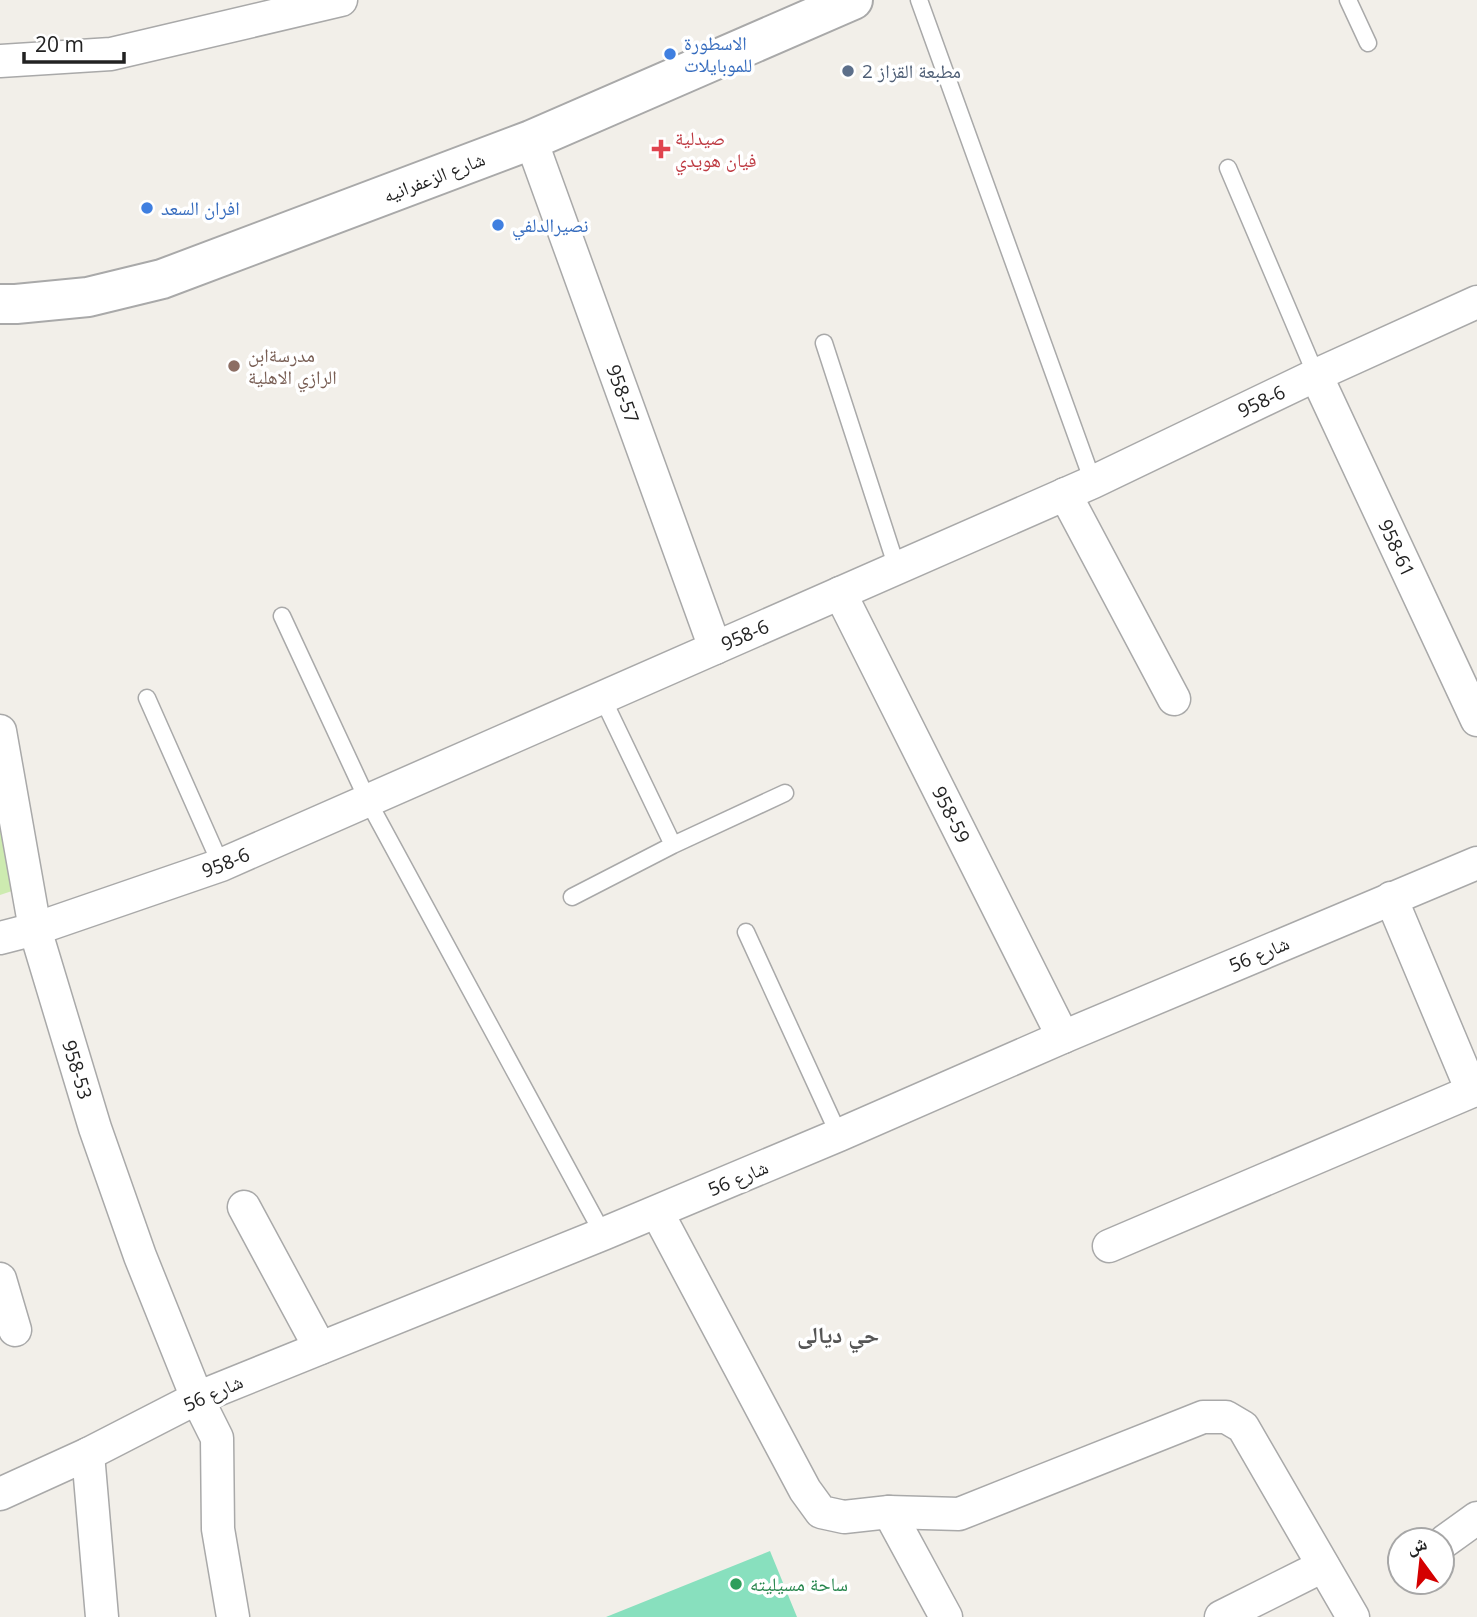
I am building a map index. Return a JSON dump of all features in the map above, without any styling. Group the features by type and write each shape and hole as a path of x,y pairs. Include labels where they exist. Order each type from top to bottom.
{"street":[{"path":"0,61 111,54 341,0"},
{"name":"شارع الزعفرانيه","path":"0,304 88,297 162,279 531,140 846,1"},
{"name":"958-57","path":"531,140 715,648"},
{"name":"958-6","path":"0,937 35,929 221,865 1079,488 1477,302"},
{"name":"958-61","path":"1316,375 1477,720"},
{"path":"1079,488 1174,699"},
{"name":"958-59","path":"840,593 1063,1037"},
{"name":"958-53","path":"0,731 35,929 95,1128 140,1256 197,1398 217,1438 218,1530 233,1617"},
{"name":"شارع 56","path":"0,1494 88,1454 197,1398 657,1212 1477,863"},
{"path":"1109,1246 1474,1090 1391,898"},
{"path":"244,1207 320,1348"},
{"path":"657,1212 806,1490 821,1512 844,1517 889,1512 959,1514 1203,1417 1226,1417 1242,1427 1353,1617"},
{"path":"0,1279 15,1329"},
{"path":"88,1454 102,1617"},
{"path":"889,1512 946,1617"},
{"path":"1456,1533 1477,1518"},
{"path":"1221,1617 1324,1566"}],"lane":[{"path":"919,0 1079,488"},
{"path":"1348,0 1368,43"},
{"path":"1228,168 1316,375"},
{"path":"824,343 897,568"},
{"path":"282,617 368,801 603,1234"},
{"path":"602,697 673,845"},
{"path":"147,698 221,865"},
{"path":"572,897 673,845 785,793"},
{"path":"746,932 839,1135"}],"green space":[{"path":"0,815 18,889 0,895"},
{"name":"ساحة مسيليته","path":"770,1551 797,1617 606,1617"}],"place":[{"name":"الاسطورة للموبايلات","path":"670,54"},
{"name":"مطبعة القزاز 2","path":"848,71"},
{"name":"صيدلية فيان هويدي","path":"661,149"},
{"name":"افران السعد","path":"147,208"},
{"name":"نصيرالدلفي","path":"498,225"},
{"name":"مدرسةابن الرازي الاهلية","path":"234,366"},
{"name":"ساحة مسيليته","path":"736,1584"}],"district":[{"name":"حي ديالى","path":"838,1334"}]}
